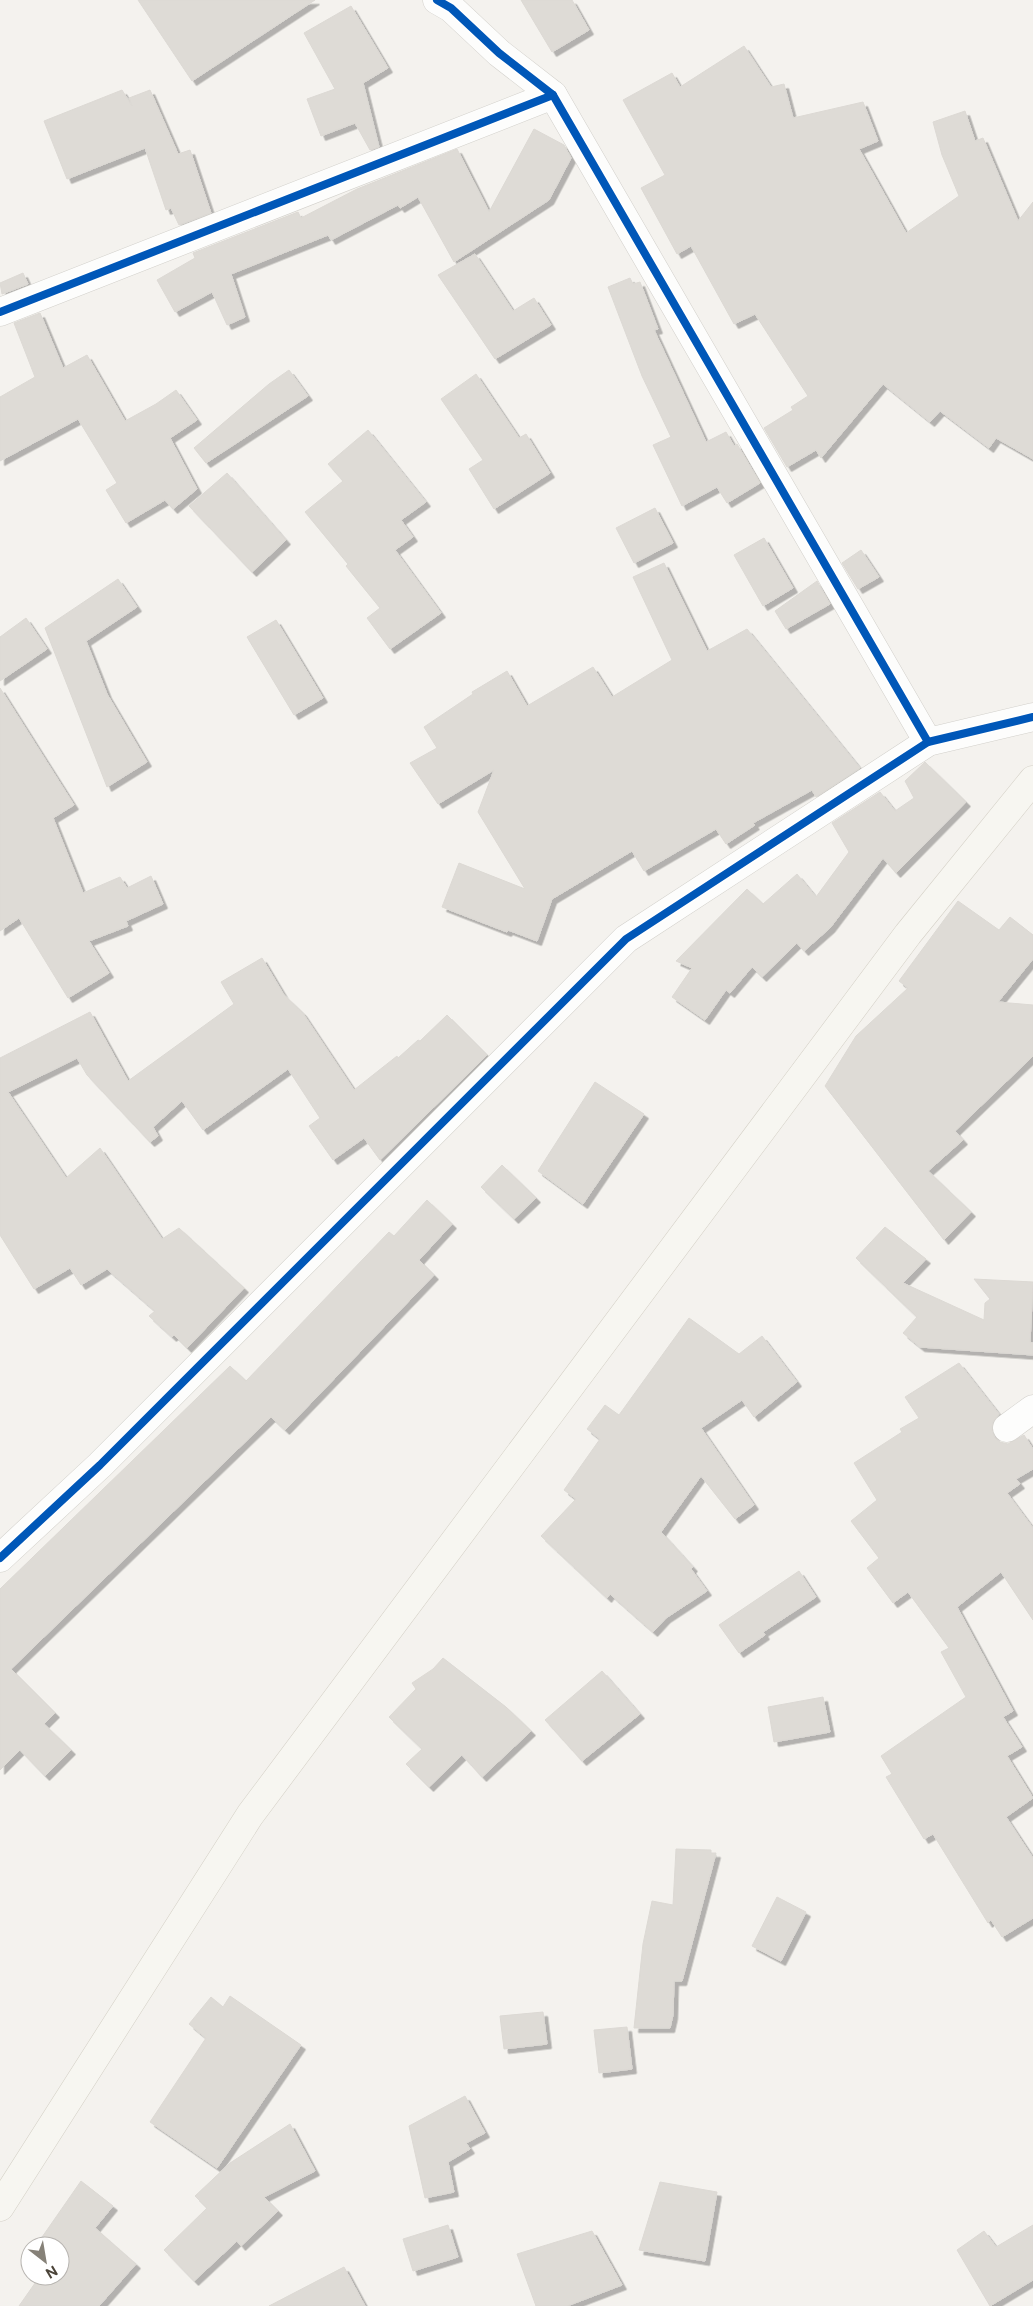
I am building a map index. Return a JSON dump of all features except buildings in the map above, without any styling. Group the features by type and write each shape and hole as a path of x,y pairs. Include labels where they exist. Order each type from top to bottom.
{"main road":[{"path":"0,2207 250,1815 908,934 1033,780"}],"street":[{"path":"437,0 450,8 500,53 553,95 928,742"},
{"path":"0,312 553,95"},
{"path":"0,1558 100,1465 626,939 928,742 1033,717"},
{"path":"1007,1428 1033,1409"}],"cycle path":[{"path":"437,0 451,8 499,53 553,95 928,742"},
{"path":"0,312 553,95"},
{"path":"0,1558 100,1465 626,939 928,742 1033,717"}]}
